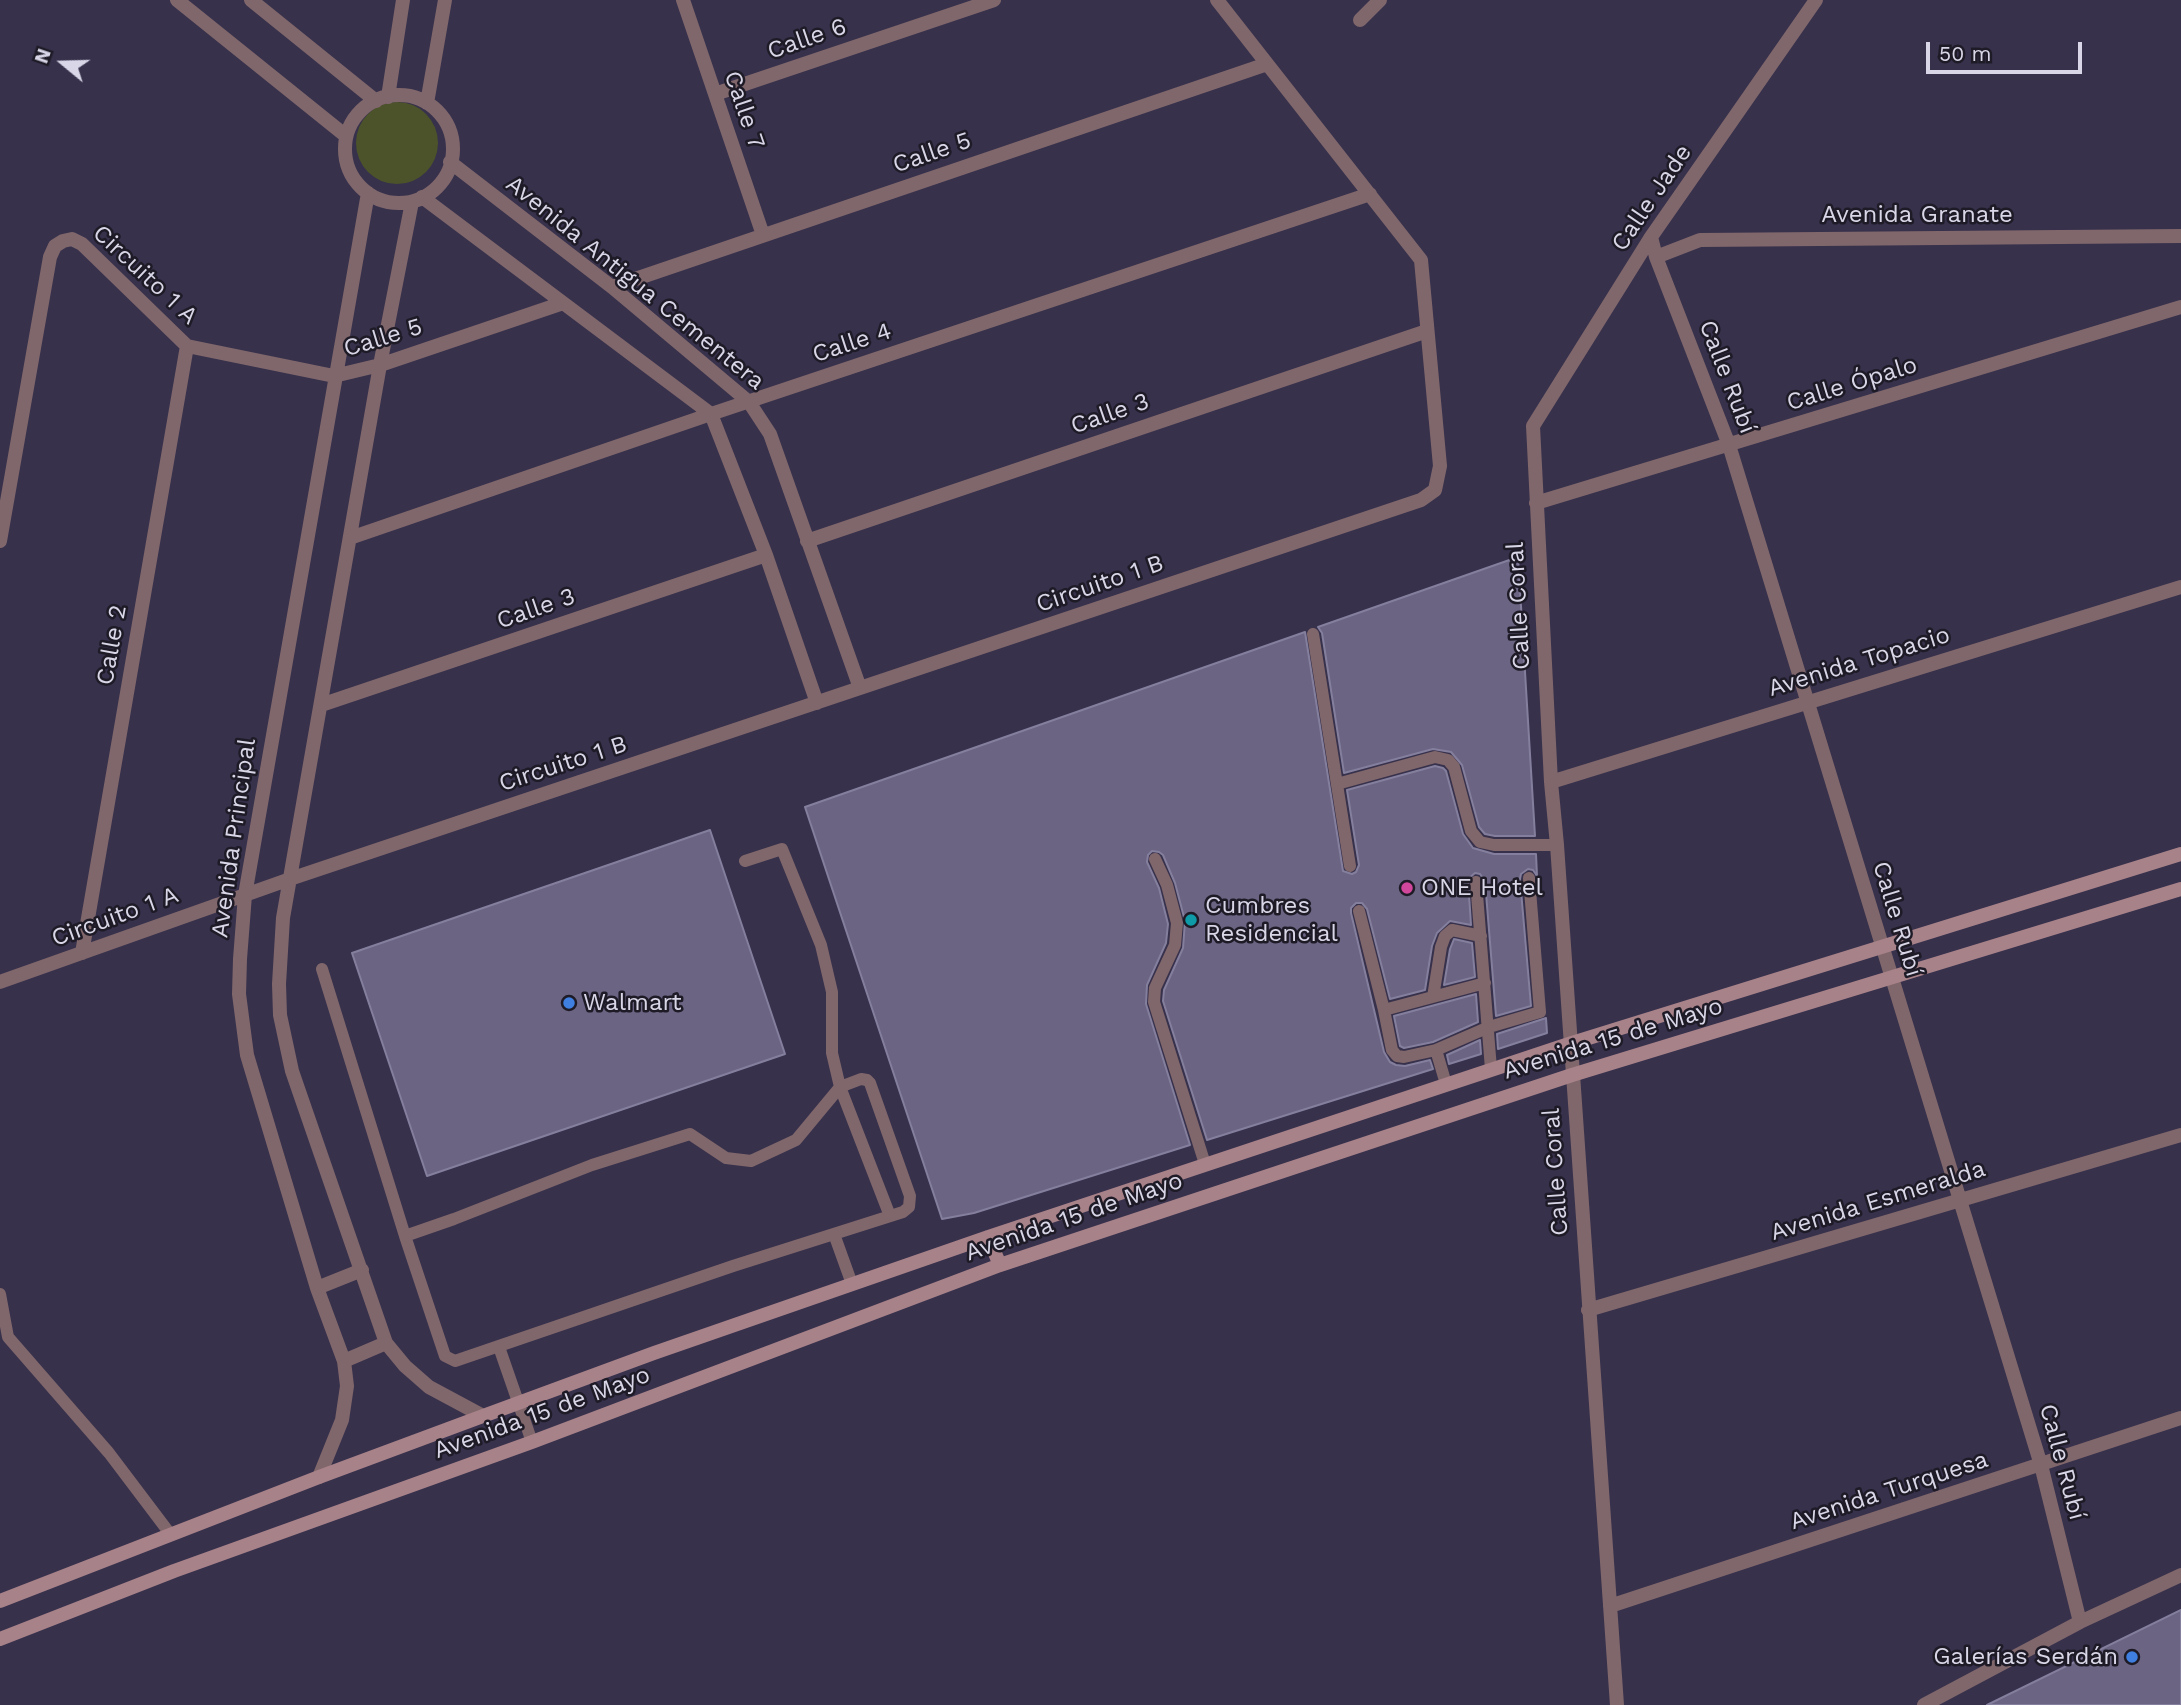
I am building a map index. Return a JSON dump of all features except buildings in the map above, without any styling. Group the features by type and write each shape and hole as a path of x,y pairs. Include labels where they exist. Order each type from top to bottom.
{"main road":[{"name":"Avenida 15 de Mayo","path":"3,1599 483,1416 988,1237 1491,1069 2181,855"},
{"name":"Avenida 15 de Mayo","path":"0,1639 174,1571 532,1442 1000,1265 1572,1075 2181,888"},
{"path":"988,1237 1000,1265"}],"street":[{"path":"177,0 346,136"},
{"path":"251,0 382,99"},
{"path":"382,99 403,0"},
{"path":"426,103 445,0"},
{"name":"Calle 7","path":"683,0 763,235"},
{"name":"Calle 6","path":"715,93 994,0"},
{"name":"Circuito 1 B","path":"245,895 1422,500 1435,490 1440,466 1421,260 1217,0"},
{"path":"1360,20 1380,0"},
{"name":"Calle Jade","path":"1533,426 1651,237 1816,0"},
{"name":"Calle 5","path":"611,287 1267,64"},
{"path":"401,95 419,99 435,108 445,121 451,136 453,153 441,183 417,199 394,203 376,198 361,188 350,173 345,155 346,136 354,120 366,106 382,99 401,95"},
{"name":"Avenida Antigua Cementera","path":"450,162 611,287 749,402 770,434 860,688"},
{"name":"Avenida Principal","path":"319,1477 342,1420 347,1386 344,1360 317,1288 247,1055 239,994 245,895 368,193"},
{"name":"Calle 4","path":"351,538 711,414 1370,194"},
{"path":"417,199 563,303 711,414 766,555 817,703"},
{"path":"417,199 380,365 283,918 279,984 281,1015 292,1071 386,1343 405,1366 429,1387 483,1416"},
{"name":"Avenida Granate","path":"1656,257 1700,240 2181,236"},
{"name":"Calle Rubí","path":"1651,237 1656,257 1729,445 2042,1465 2080,1622"},
{"name":"Circuito 1 A","path":"0,541 50,257 55,246 63,241 72,239 82,243 187,345 334,376"},
{"name":"Calle 5","path":"334,376 380,365 563,303"},
{"name":"Calle Ópalo","path":"1536,503 2181,307"},
{"name":"Calle 3","path":"807,541 1427,331"},
{"name":"Calle 2","path":"82,953 187,345"},
{"name":"Calle Coral","path":"1533,426 1551,782 1558,845 1617,1705"},
{"name":"Calle 3","path":"321,705 766,555"},
{"name":"Avenida Topacio","path":"1551,782 2181,587"},
{"name":"Circuito 1 A","path":"0,982 245,895"},
{"name":"Avenida Esmeralda","path":"1588,1310 2181,1135"},
{"path":"317,1288 362,1270"},
{"path":"344,1360 386,1343"},
{"name":"Avenida Turquesa","path":"1610,1606 2181,1418"},
{"path":"1924,1705 2080,1622 2181,1575"}],"lane":[{"path":"1313,634 1350,866"},
{"path":"1337,784 1435,757 1448,760 1454,768 1471,831 1480,842 1494,845 1558,845"},
{"path":"745,860 782,849 821,945 832,992 832,1053 840,1087 890,1216"},
{"path":"1155,859 1167,885 1177,923 1175,945 1155,988 1154,1002 1205,1164"},
{"path":"1359,911 1392,1050 1396,1056 1404,1057 1436,1050 1489,1027 1540,1012 1529,878"},
{"path":"1476,882 1491,1069"},
{"path":"1433,997 1445,936 1452,930 1481,936"},
{"path":"322,969 405,1236 445,1356 455,1361 903,1212 909,1207 911,1196 870,1083 861,1079 840,1087 796,1140 751,1161 726,1158 690,1134 592,1165 405,1236"},
{"path":"1384,1010 1485,984"},
{"path":"1436,1050 1446,1084"},
{"path":"834,1234 852,1284"},
{"path":"0,1294 8,1337 109,1453 171,1535"},
{"path":"499,1347 532,1442"}],"green space":[{"path":"397,102 413,105 426,114 435,127 438,143 435,159 426,172 413,181 397,184 381,181 368,172 359,159 356,143 359,127 368,114 381,105"}],"place":[{"name":"ONE Hotel","path":"1407,888"},
{"name":"Cumbres Residencial","path":"1191,920"},
{"name":"Walmart","path":"569,1003"},
{"name":"Galerías Serdán","path":"2132,1657"}]}
